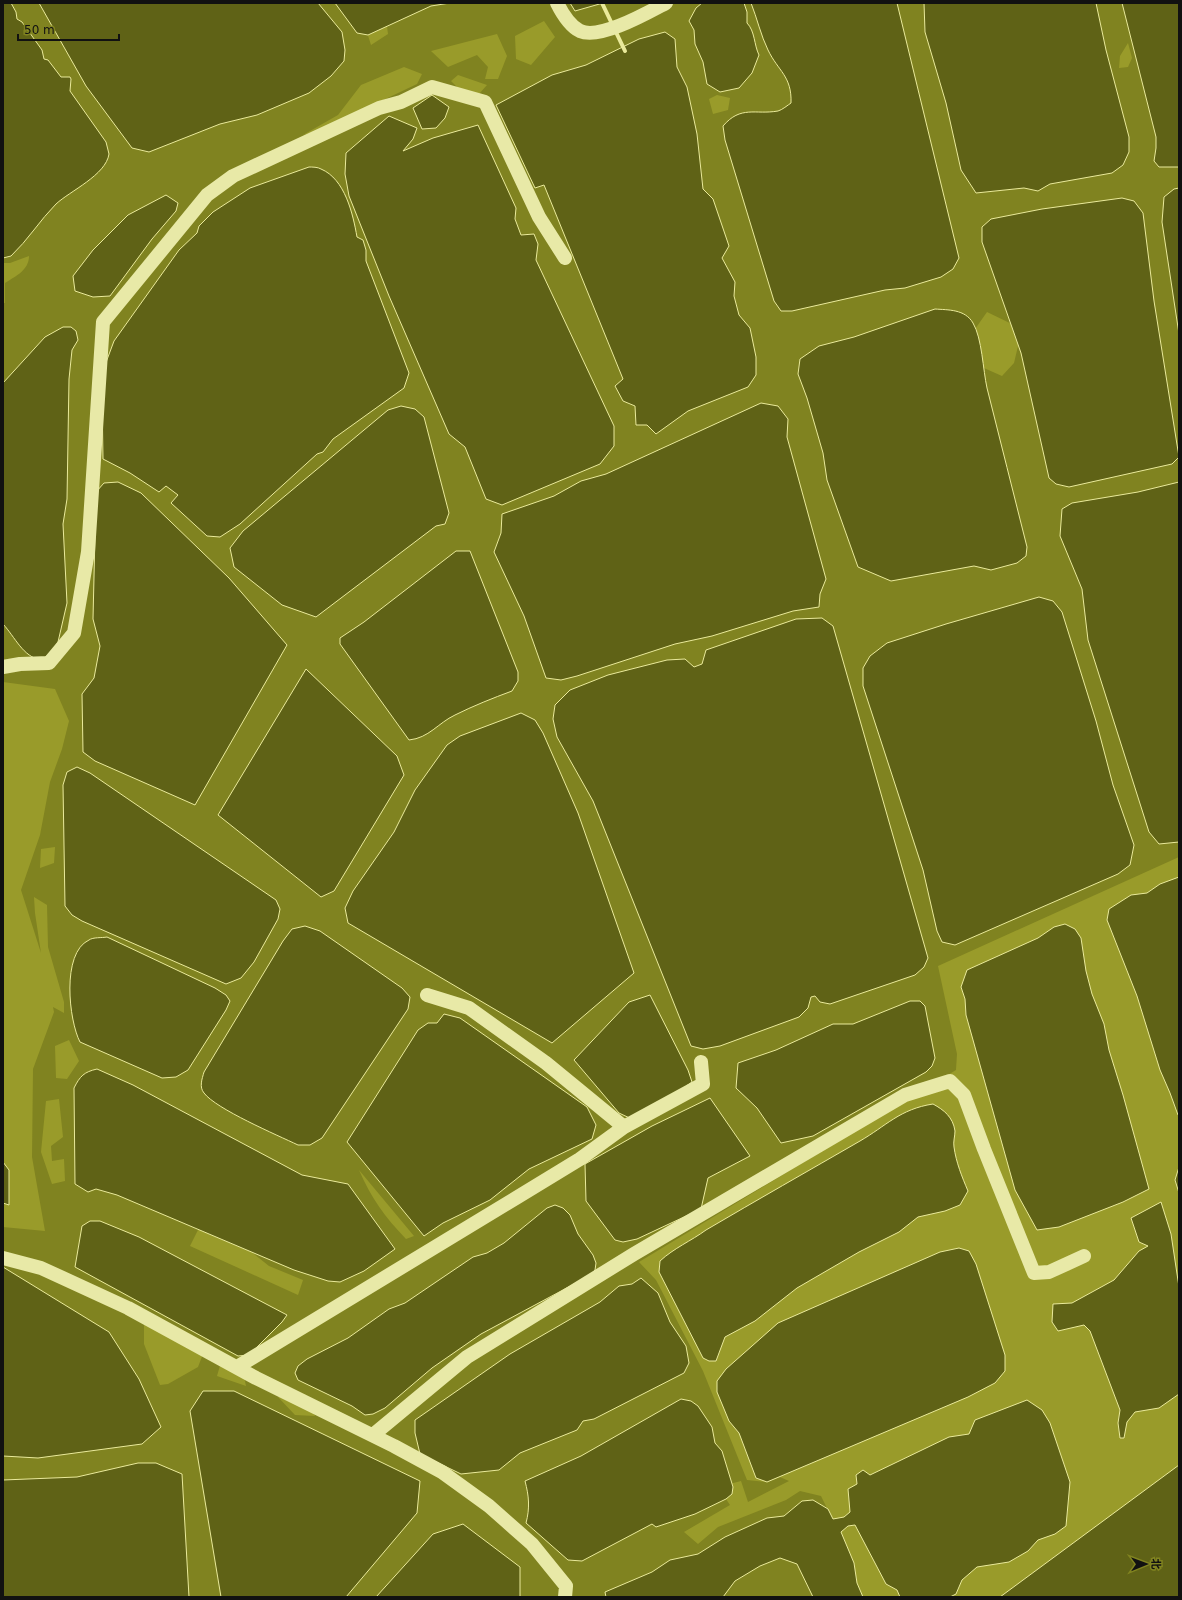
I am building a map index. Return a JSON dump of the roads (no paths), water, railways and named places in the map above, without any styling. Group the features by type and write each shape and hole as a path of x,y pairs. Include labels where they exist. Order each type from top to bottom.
{"lane":[{"path":"556,3 573,26 588,33 605,31 666,3"},
{"path":"3,667 20,664 48,663 74,633 88,552 103,322 207,195 233,176 379,108 401,102 432,87 485,102 539,217 565,258"},
{"path":"427,994 469,1008 546,1063 624,1127"},
{"path":"237,1367 580,1158 624,1127 703,1084 701,1062"},
{"path":"373,1435 467,1357 634,1254 905,1095 950,1081 964,1095 1034,1273 1049,1272 1084,1256"},
{"path":"3,1258 41,1268 128,1308 237,1367 373,1435 442,1472 489,1506 532,1544 566,1586 565,1597"}],"waterway":[{"path":"602,3 625,51"}]}
